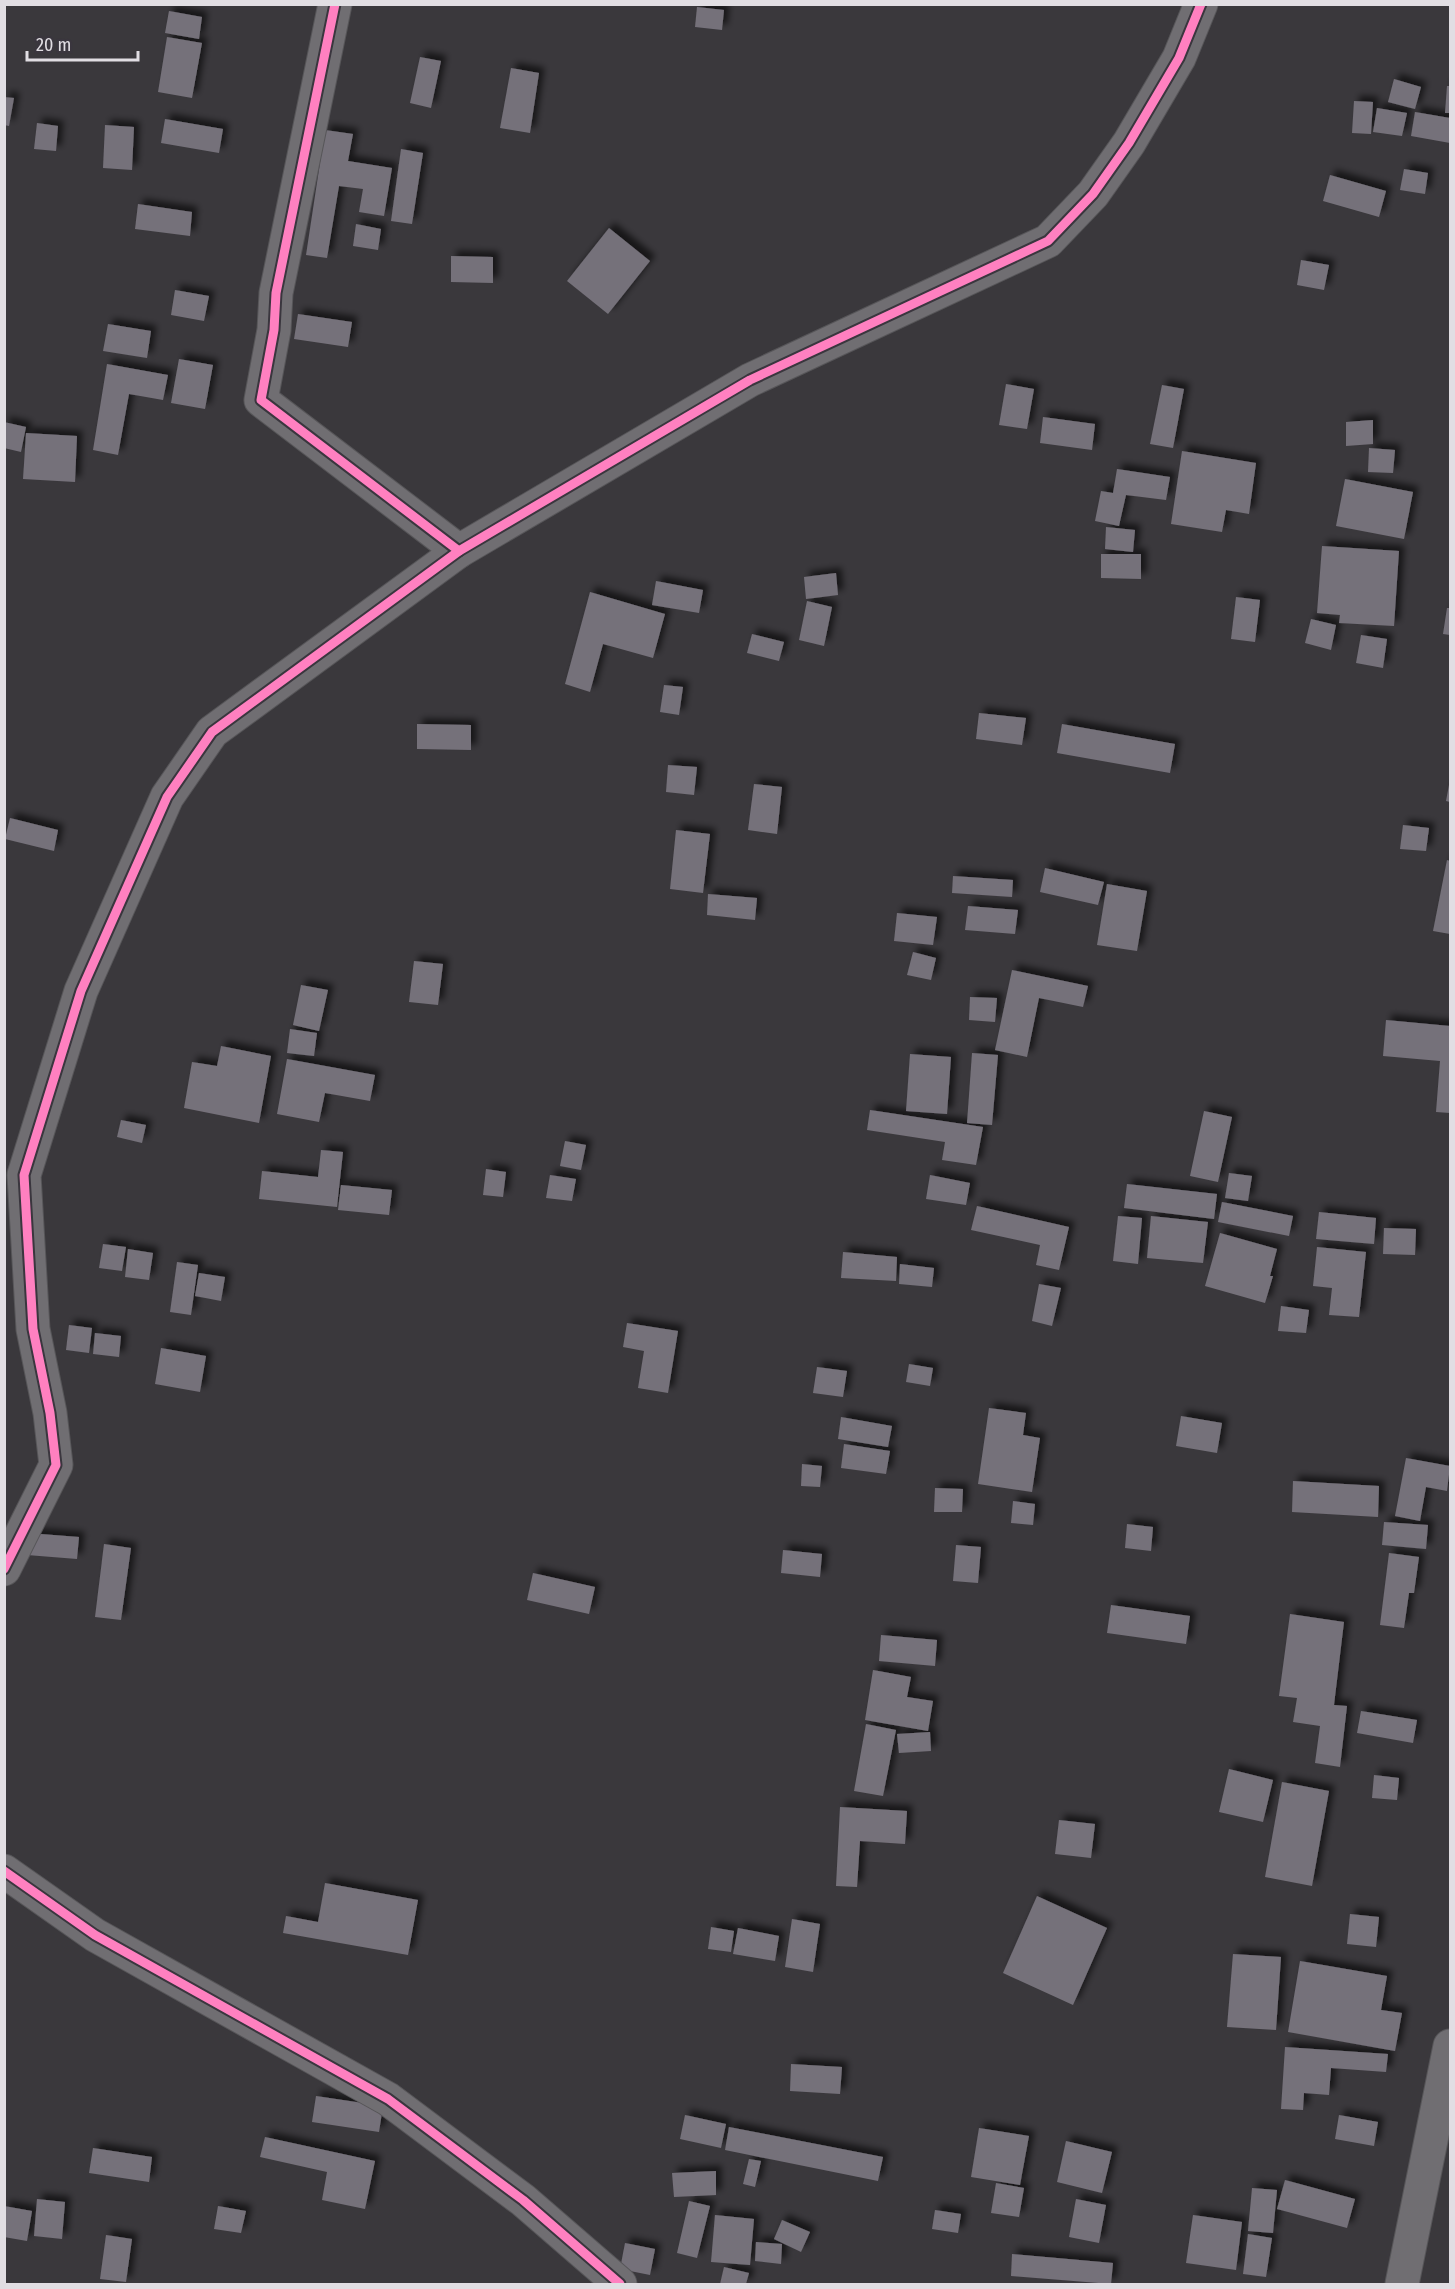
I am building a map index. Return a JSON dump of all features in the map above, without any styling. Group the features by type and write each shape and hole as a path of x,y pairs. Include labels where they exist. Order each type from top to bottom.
{"street":[{"path":"335,4 276,293 274,330 261,399 459,551"},
{"path":"4,1569 56,1465 51,1413 33,1329 24,1174 81,991 167,797 212,732 459,551 750,380 1048,242 1093,194 1130,143 1179,58 1201,4"},
{"path":"4,1871 96,1935 388,2099 523,2200 620,2284"},
{"path":"1402,2284 1450,2046"}],"building":[{"path":"697,7 724,10 722,30 695,27"},
{"path":"169,11 202,17 199,39 165,33"},
{"path":"167,37 202,43 192,98 158,92"},
{"path":"420,57 441,61 431,108 410,103"},
{"path":"511,68 539,73 530,133 500,128"},
{"path":"1394,79 1421,87 1415,109 1388,102"},
{"path":"1447,86 1450,86 1450,113 1445,113"},
{"path":"4,97 14,98 9,126 4,125"},
{"path":"1354,101 1373,102 1371,134 1352,133"},
{"path":"1377,108 1407,113 1402,136 1373,132"},
{"path":"1415,112 1450,118 1450,143 1411,136"},
{"path":"165,119 223,129 219,153 161,143"},
{"path":"37,123 58,126 56,151 34,149"},
{"path":"105,125 134,127 132,170 103,168"},
{"path":"325,130 353,134 348,161 392,168 384,216 359,212 363,189 339,186 327,258 306,255"},
{"path":"401,149 423,153 412,224 391,221"},
{"path":"1404,169 1428,173 1425,194 1400,190"},
{"path":"1330,175 1386,191 1379,217 1323,201"},
{"path":"138,204 192,212 190,236 135,229"},
{"path":"356,224 381,229 378,250 353,246"},
{"path":"609,228 650,261 608,314 567,281"},
{"path":"451,256 493,257 493,283 451,282"},
{"path":"1301,260 1329,265 1324,290 1297,285"},
{"path":"175,290 209,296 204,321 171,315"},
{"path":"298,314 352,322 348,347 294,339"},
{"path":"108,324 151,331 147,358 103,351"},
{"path":"179,359 213,365 205,409 171,403"},
{"path":"107,364 168,375 163,400 129,394 118,455 93,450"},
{"path":"1006,384 1034,389 1027,429 999,425"},
{"path":"1162,385 1184,389 1173,448 1150,444"},
{"path":"1043,417 1095,424 1092,450 1040,443"},
{"path":"1373,420 1373,444 1346,446 1346,422"},
{"path":"4,422 26,427 21,452 4,448"},
{"path":"26,433 77,436 75,482 23,479"},
{"path":"1369,448 1395,450 1393,473 1368,472"},
{"path":"1182,451 1256,463 1249,514 1226,510 1222,532 1171,524"},
{"path":"1117,469 1170,477 1166,500 1126,495 1119,526 1095,521 1101,491 1113,493"},
{"path":"1345,479 1413,492 1404,539 1336,526"},
{"path":"1106,527 1135,530 1133,552 1105,549"},
{"path":"1322,546 1399,551 1394,626 1339,623 1340,615 1317,613"},
{"path":"1101,554 1141,554 1141,579 1101,578"},
{"path":"836,573 838,595 806,599 804,577"},
{"path":"656,581 703,590 699,613 652,605"},
{"path":"590,592 665,614 653,658 603,644 590,692 565,684"},
{"path":"1236,597 1260,600 1255,642 1231,639"},
{"path":"807,601 832,607 824,646 799,640"},
{"path":"1447,608 1450,608 1450,635 1443,634"},
{"path":"1311,619 1336,625 1331,650 1305,643"},
{"path":"752,634 784,642 779,661 747,653"},
{"path":"1361,635 1387,639 1383,668 1356,663"},
{"path":"664,685 683,687 679,715 660,712"},
{"path":"979,713 1026,718 1022,745 976,739"},
{"path":"417,724 471,725 471,750 417,749"},
{"path":"1062,724 1175,744 1170,773 1057,753"},
{"path":"668,765 697,767 694,795 666,792"},
{"path":"754,784 782,787 777,834 748,830"},
{"path":"1450,785 1450,802 1446,801"},
{"path":"10,818 58,830 54,851 5,839"},
{"path":"1403,825 1429,828 1426,851 1400,849"},
{"path":"676,830 710,834 703,893 670,889"},
{"path":"1447,860 1450,861 1450,934 1433,931"},
{"path":"1045,868 1104,882 1098,905 1040,892"},
{"path":"953,876 1013,880 1012,897 952,893"},
{"path":"1107,884 1147,891 1137,951 1097,945"},
{"path":"708,894 757,898 755,920 707,915"},
{"path":"968,906 1018,910 1015,934 965,930"},
{"path":"897,913 937,917 933,945 894,941"},
{"path":"913,952 936,958 931,980 907,975"},
{"path":"414,961 443,964 438,1005 409,1002"},
{"path":"1012,970 1088,986 1083,1007 1039,998 1027,1057 995,1050"},
{"path":"301,985 328,990 319,1031 293,1025"},
{"path":"970,997 997,998 995,1022 969,1020"},
{"path":"1386,1020 1450,1026 1450,1113 1436,1112 1440,1061 1383,1056"},
{"path":"290,1029 317,1033 314,1056 287,1053"},
{"path":"221,1046 271,1056 259,1123 184,1108 192,1062 217,1066"},
{"path":"972,1053 998,1055 992,1125 967,1123"},
{"path":"910,1054 951,1057 947,1114 906,1111"},
{"path":"287,1059 375,1075 370,1101 325,1093 319,1122 277,1114"},
{"path":"870,1110 983,1127 976,1165 942,1160 945,1142 867,1130"},
{"path":"1204,1111 1232,1117 1218,1182 1190,1176"},
{"path":"121,1120 146,1125 142,1143 117,1137"},
{"path":"565,1141 586,1145 581,1170 560,1166"},
{"path":"321,1150 343,1152 337,1207 259,1199 262,1171 318,1177"},
{"path":"486,1169 506,1172 503,1197 483,1195"},
{"path":"1229,1173 1252,1176 1248,1201 1225,1198"},
{"path":"550,1175 576,1179 572,1201 546,1198"},
{"path":"930,1175 970,1183 966,1205 926,1199"},
{"path":"1127,1184 1217,1194 1214,1219 1124,1208"},
{"path":"341,1185 392,1190 389,1215 338,1210"},
{"path":"1222,1202 1293,1216 1289,1236 1218,1222"},
{"path":"977,1206 1069,1227 1059,1270 1036,1265 1040,1245 971,1230"},
{"path":"1319,1212 1376,1218 1374,1244 1316,1239"},
{"path":"1118,1216 1142,1218 1138,1264 1113,1261"},
{"path":"1151,1216 1208,1222 1203,1263 1147,1258"},
{"path":"1384,1228 1416,1229 1415,1255 1383,1254"},
{"path":"1220,1233 1277,1249 1270,1276 1273,1276 1265,1303 1205,1286"},
{"path":"103,1244 126,1247 122,1271 99,1268"},
{"path":"1317,1247 1366,1252 1359,1317 1329,1315 1332,1288 1313,1286"},
{"path":"128,1249 153,1253 149,1280 125,1277"},
{"path":"843,1252 897,1257 896,1281 841,1278"},
{"path":"177,1262 198,1265 191,1315 170,1312"},
{"path":"900,1264 934,1268 932,1287 899,1284"},
{"path":"199,1273 225,1277 221,1301 195,1296"},
{"path":"1039,1284 1061,1288 1052,1326 1032,1321"},
{"path":"1281,1306 1309,1310 1306,1333 1278,1331"},
{"path":"627,1323 678,1331 668,1393 638,1388 644,1351 623,1347"},
{"path":"69,1325 92,1328 89,1353 66,1350"},
{"path":"95,1333 121,1336 119,1357 93,1354"},
{"path":"161,1348 206,1356 200,1392 155,1384"},
{"path":"909,1364 933,1368 930,1386 906,1382"},
{"path":"817,1367 847,1371 843,1397 813,1393"},
{"path":"989,1408 1026,1413 1023,1435 1040,1438 1032,1492 978,1484"},
{"path":"1181,1416 1222,1423 1217,1453 1176,1446"},
{"path":"841,1417 892,1426 888,1447 838,1439"},
{"path":"844,1444 890,1451 886,1474 841,1468"},
{"path":"1406,1458 1450,1466 1447,1491 1426,1487 1420,1521 1395,1516"},
{"path":"802,1464 822,1466 820,1487 801,1486"},
{"path":"1293,1481 1379,1486 1378,1517 1292,1512"},
{"path":"935,1488 963,1489 962,1512 934,1512"},
{"path":"1013,1501 1035,1504 1033,1525 1011,1523"},
{"path":"1384,1522 1428,1525 1426,1549 1382,1545"},
{"path":"1127,1524 1153,1527 1151,1551 1125,1548"},
{"path":"28,1533 79,1537 77,1559 27,1555"},
{"path":"104,1544 131,1548 121,1620 95,1617"},
{"path":"956,1545 981,1547 978,1583 953,1581"},
{"path":"783,1550 822,1554 820,1577 781,1573"},
{"path":"1389,1553 1419,1557 1414,1593 1409,1593 1404,1628 1380,1625"},
{"path":"533,1573 595,1587 589,1614 527,1600"},
{"path":"1111,1605 1190,1616 1186,1644 1107,1633"},
{"path":"1290,1614 1344,1622 1334,1705 1347,1706 1340,1767 1315,1763 1320,1726 1293,1722 1297,1698 1279,1696"},
{"path":"881,1635 937,1640 935,1666 879,1661"},
{"path":"873,1670 911,1677 907,1697 933,1701 928,1731 865,1720"},
{"path":"1361,1711 1417,1720 1413,1743 1357,1733"},
{"path":"866,1724 896,1730 883,1796 854,1791"},
{"path":"930,1732 931,1751 899,1753 897,1734"},
{"path":"1229,1769 1273,1780 1263,1822 1219,1812"},
{"path":"1374,1775 1399,1778 1397,1800 1372,1798"},
{"path":"1282,1782 1329,1791 1312,1886 1265,1877"},
{"path":"840,1807 907,1811 905,1844 860,1841 857,1887 836,1886"},
{"path":"1059,1820 1095,1824 1091,1858 1055,1854"},
{"path":"325,1883 418,1900 408,1955 283,1933 286,1916 318,1922"},
{"path":"1037,1896 1107,1928 1073,2005 1003,1973"},
{"path":"1350,1914 1379,1917 1376,1947 1347,1944"},
{"path":"792,1919 820,1924 813,1972 785,1967"},
{"path":"711,1927 734,1931 731,1952 708,1949"},
{"path":"738,1928 779,1936 775,1961 733,1954"},
{"path":"1233,1954 1281,1957 1276,2030 1227,2027"},
{"path":"1300,1961 1387,1976 1381,2010 1402,2013 1395,2051 1288,2032"},
{"path":"1285,2047 1388,2054 1386,2072 1331,2068 1329,2095 1304,2093 1303,2110 1281,2109"},
{"path":"791,2064 842,2067 840,2094 790,2091"},
{"path":"316,2096 383,2106 379,2132 312,2122"},
{"path":"685,2115 726,2124 721,2148 680,2139"},
{"path":"1339,2115 1378,2122 1374,2146 1335,2139"},
{"path":"729,2127 883,2157 878,2181 725,2150"},
{"path":"979,2128 1029,2136 1020,2185 971,2177"},
{"path":"265,2137 375,2161 365,2209 322,2200 327,2172 260,2157"},
{"path":"1066,2141 1112,2152 1102,2193 1057,2182"},
{"path":"93,2148 152,2157 149,2182 89,2173"},
{"path":"749,2159 761,2161 755,2187 743,2184"},
{"path":"716,2171 716,2195 674,2197 672,2173"},
{"path":"1285,2180 1355,2199 1347,2228 1277,2209"},
{"path":"996,2183 1024,2188 1019,2217 991,2213"},
{"path":"1252,2188 1277,2190 1273,2233 1248,2231"},
{"path":"37,2199 65,2202 62,2239 34,2236"},
{"path":"1076,2199 1106,2205 1099,2243 1069,2237"},
{"path":"689,2201 710,2206 697,2258 677,2253"},
{"path":"4,2206 32,2211 27,2241 4,2237"},
{"path":"218,2206 246,2211 241,2233 214,2229"},
{"path":"935,2210 961,2214 958,2233 932,2229"},
{"path":"715,2215 754,2219 750,2265 711,2262"},
{"path":"1193,2215 1242,2222 1236,2270 1186,2263"},
{"path":"782,2220 810,2232 801,2252 774,2239"},
{"path":"1248,2234 1272,2238 1266,2277 1243,2274"},
{"path":"106,2235 132,2239 126,2282 100,2279"},
{"path":"756,2242 782,2244 781,2264 755,2261"},
{"path":"625,2243 655,2249 650,2275 620,2269"},
{"path":"1012,2254 1113,2263 1111,2284 1011,2276"},
{"path":"724,2267 749,2273 746,2284 720,2284"}],"cycle path":[{"path":"335,4 276,293 274,330 261,400 459,551"},
{"path":"4,1569 56,1465 50,1413 33,1329 24,1175 81,991 167,797 212,732 459,551 750,380 1048,241 1093,194 1129,143 1179,58 1201,4"},
{"path":"4,1871 95,1935 388,2099 523,2200 620,2284"}]}
